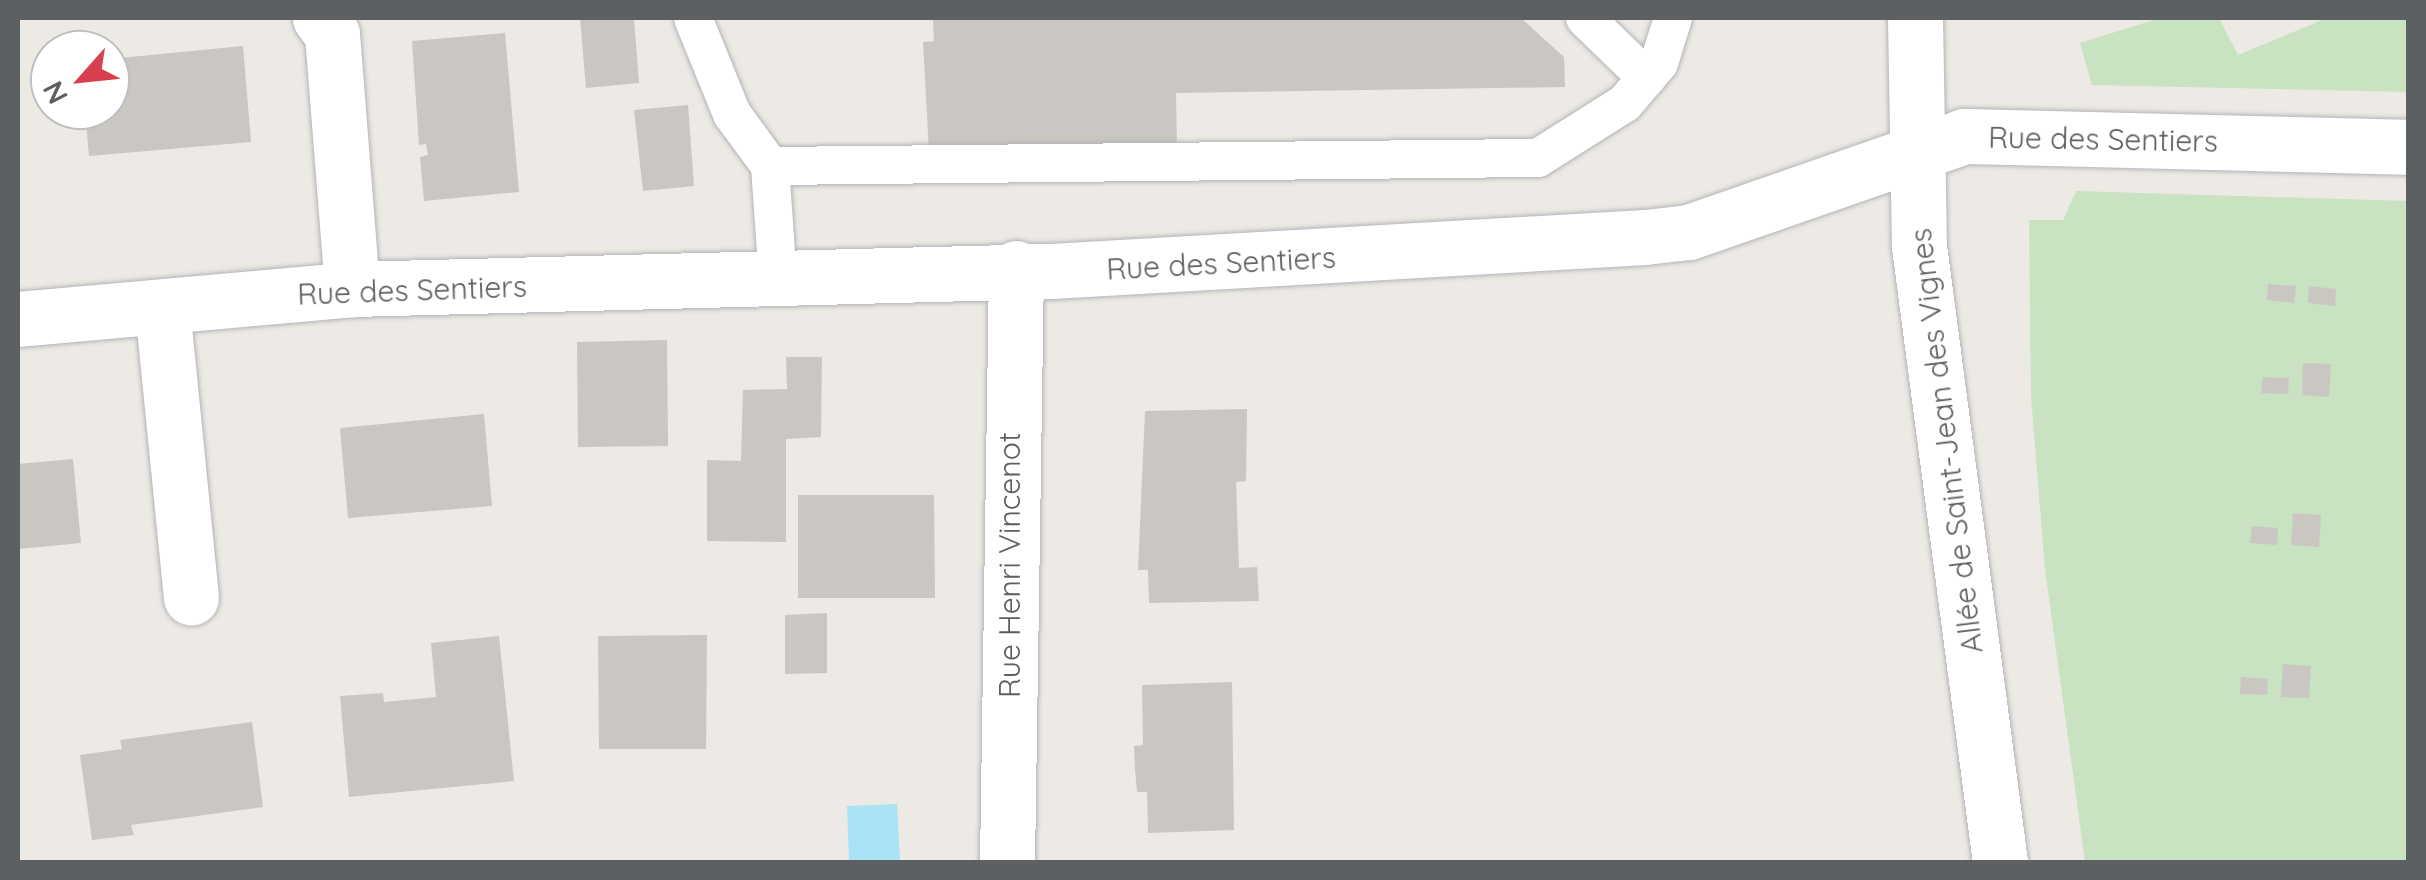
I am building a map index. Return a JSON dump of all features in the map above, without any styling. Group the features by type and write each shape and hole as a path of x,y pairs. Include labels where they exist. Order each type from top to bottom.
{"street":[{"path":"320,18 332,34 352,289"},
{"name":"Allée de Saint-Jean des Vignes","path":"1915,18 1918,246 2000,862"},
{"name":"Rue des Sentiers","path":"18,319 352,289 778,279 1444,253 1674,234 1964,136 2010,134 2408,147"},
{"name":"Rue Henri Vincenot","path":"1007,862 1016,268"},
{"path":"162,306 191,598"}],"lane":[{"path":"692,18 732,114 770,166 778,279"},
{"path":"1586,18 1647,78"},
{"path":"770,166 1538,158 1582,135 1647,78 1659,63 1673,18"}],"green space":[{"path":"2160,18 2219,18 2238,55 2327,18 2408,18 2408,92 2092,85 2080,43"},
{"path":"2076,191 2408,201 2408,862 2085,862 2045,569 2031,397 2029,220 2063,220"}],"water":[{"path":"897,804 900,862 849,862 847,806"}],"building":[{"path":"580,18 634,18 639,83 586,88"},
{"path":"933,18 1521,18 1564,57 1565,87 1176,93 1177,148 929,153 923,42 934,41"},
{"path":"505,33 519,192 424,201 420,157 428,155 426,144 419,145 412,41"},
{"path":"243,46 251,142 89,156 87,130 130,130 130,57"},
{"path":"688,105 694,186 643,191 634,110"},
{"path":"2268,284 2296,286 2294,303 2267,300"},
{"path":"2309,286 2336,289 2335,306 2308,303"},
{"path":"667,340 668,446 578,447 577,342"},
{"path":"786,357 822,357 821,437 786,439 786,542 707,541 707,460 741,461 743,390 787,389"},
{"path":"2303,363 2331,364 2329,397 2302,395"},
{"path":"2263,377 2289,378 2288,394 2261,393"},
{"path":"1247,409 1246,481 1236,482 1239,568 1257,567 1259,601 1149,603 1148,570 1138,570 1145,411"},
{"path":"484,414 492,506 348,518 340,428"},
{"path":"73,459 81,543 18,549 18,464"},
{"path":"798,495 934,495 935,598 798,598"},
{"path":"2293,513 2321,515 2319,547 2291,545"},
{"path":"2252,526 2278,528 2277,545 2250,543"},
{"path":"827,613 827,673 785,674 785,615"},
{"path":"707,635 706,749 599,749 598,636"},
{"path":"499,636 514,781 349,797 340,696 383,693 384,702 436,697 431,643"},
{"path":"2283,664 2311,666 2309,698 2281,697"},
{"path":"2241,677 2268,679 2267,695 2240,694"},
{"path":"1232,682 1234,830 1148,833 1147,792 1137,792 1134,746 1143,745 1142,685"},
{"path":"252,722 263,807 131,825 134,835 92,840 80,755 122,749 120,740"}]}
